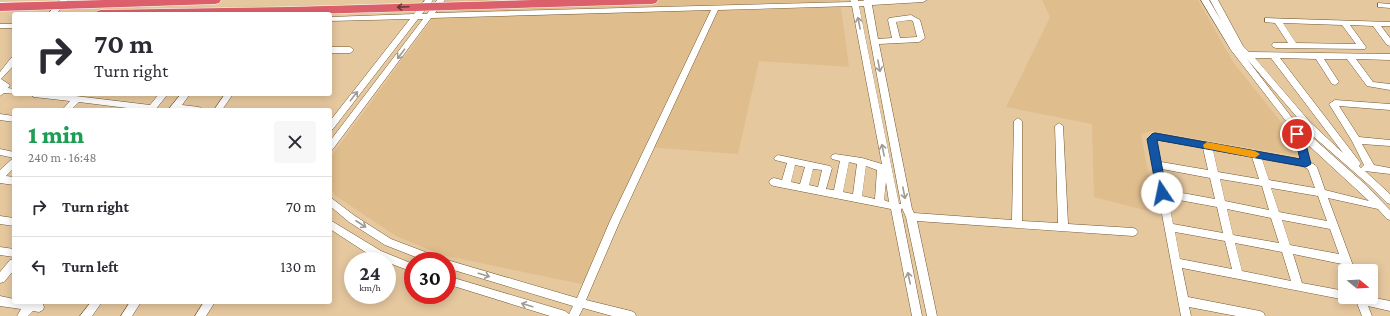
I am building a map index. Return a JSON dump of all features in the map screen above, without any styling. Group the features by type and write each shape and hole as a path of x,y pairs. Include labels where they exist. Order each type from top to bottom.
{"highway":[{"path":"0,7 58,7 215,0"},
{"path":"255,12 652,0"},
{"path":"0,16 12,16"}],"street":[{"path":"332,124 416,17 432,6 787,7 855,2 923,0"},
{"path":"1206,0 1237,48 1296,124 1368,187 1390,209"},
{"path":"1214,0 1237,48 1241,66 1299,136 1361,191 1390,221"},
{"path":"855,2 894,206 917,316"},
{"path":"867,2 909,213 932,316"},
{"path":"1381,5 1390,6"},
{"path":"332,144 388,71 432,6"},
{"path":"574,316 642,164 716,7"},
{"path":"332,19 416,17"},
{"path":"1268,20 1390,24"},
{"path":"1277,20 1296,45 1307,56"},
{"path":"1276,45 1362,46 1344,22"},
{"path":"1375,23 1390,43"},
{"path":"0,26 12,26"},
{"path":"875,42 896,41"},
{"path":"1358,47 1367,57"},
{"path":"1237,48 1257,63 1306,123 1357,167 1390,200"},
{"path":"332,50 350,50"},
{"path":"1247,56 1390,58"},
{"path":"1247,56 1304,137 1363,188 1390,216"},
{"path":"1274,56 1357,167 1390,171"},
{"path":"1318,56 1335,82"},
{"path":"1350,57 1370,84 1390,87"},
{"path":"0,78 12,63"},
{"path":"376,69 388,71"},
{"path":"871,88 884,88"},
{"path":"65,96 145,108"},
{"path":"152,108 162,96"},
{"path":"175,108 184,96"},
{"path":"219,108 228,96"},
{"path":"69,108 84,98"},
{"path":"1371,169 1356,140 1334,104 1390,107"},
{"path":"0,117 12,119"},
{"path":"1017,224 1018,121"},
{"path":"1059,126 1063,228"},
{"path":"1186,316 1152,139 1155,136 1256,154 1306,164 1312,167 1347,264"},
{"path":"1299,136 1306,164"},
{"path":"1356,140 1390,143"},
{"path":"1207,145 1238,274"},
{"path":"0,152 12,155"},
{"path":"1256,154 1298,286"},
{"path":"835,157 877,164 880,167 882,170 879,203"},
{"path":"778,158 827,168 821,192"},
{"path":"838,195 845,158"},
{"path":"786,184 792,160"},
{"path":"856,199 862,161"},
{"path":"12,164 0,178 12,181"},
{"path":"804,188 810,164"},
{"path":"1157,164 1322,193 1376,206"},
{"path":"774,182 894,206 909,213 1063,228 1133,232"},
{"path":"1162,193 1334,226"},
{"path":"332,203 388,242 414,252"},
{"path":"0,220 12,222"},
{"path":"332,225 377,254 404,264"},
{"path":"1169,227 1346,260"},
{"path":"0,251 12,253"},
{"path":"1175,262 1338,295"},
{"path":"0,279 12,265"},
{"path":"456,267 579,303 631,316"},
{"path":"456,283 565,316"},
{"path":"0,301 12,303"},
{"path":"1183,301 1260,316"},
{"path":"1378,303 1390,306"},
{"path":"85,316 95,304"},
{"path":"126,316 135,304"},
{"path":"200,316 209,304"},
{"path":"1362,304 1367,316"},
{"path":"22,316 28,305"}],"shaded area":[{"path":"446,0 840,0 849,67 759,61 738,154 647,147 586,285 456,258 456,252 435,252 396,236 336,196 332,190 332,155"},
{"path":"1042,0 1198,0 1233,62 1293,137 1303,157 1152,131 1141,134 1156,213 1094,197 1092,124 1006,107 1050,17"}],"slow traffic":[{"path":"1207,145 1255,154"}],"route":[{"path":"1162,193 1152,139 1155,136 1306,164 1299,136 1297,134"}]}
